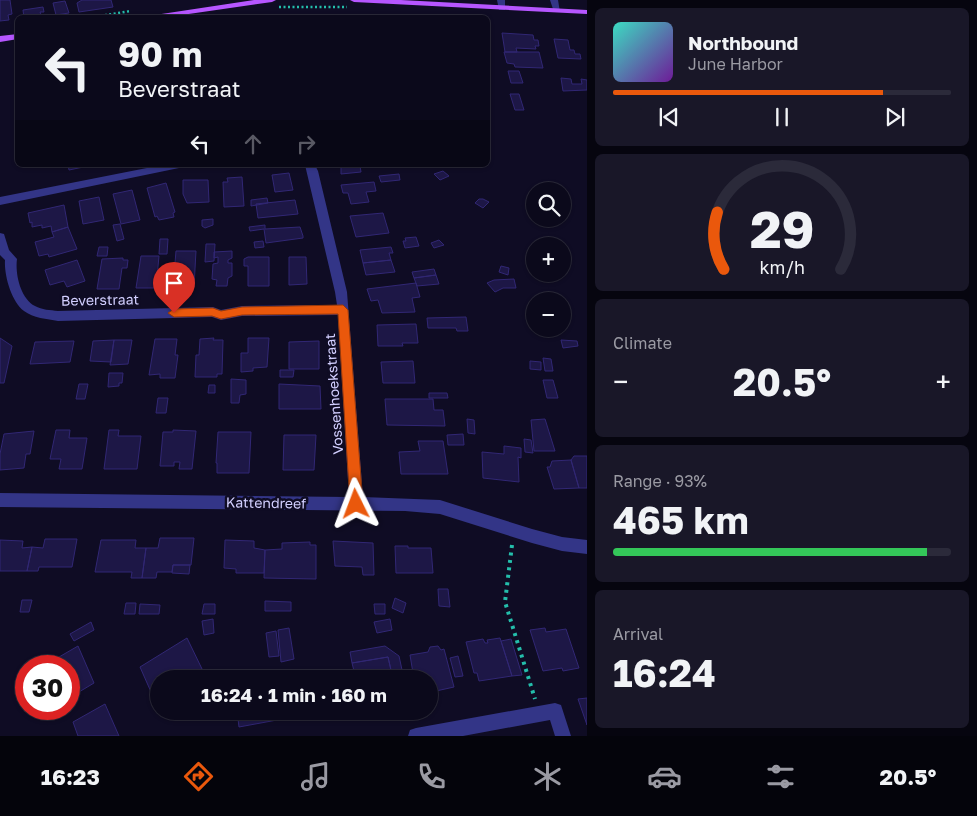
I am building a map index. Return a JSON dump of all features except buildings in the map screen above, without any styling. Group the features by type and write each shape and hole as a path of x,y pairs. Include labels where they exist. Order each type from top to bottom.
{"main road":[{"path":"161,15 272,0"},
{"path":"354,0 502,4 587,12"},
{"path":"0,39 15,36"}],"street":[{"path":"554,0 557,10"},
{"path":"0,201 169,167"},
{"name":"Vossenhoekstraat","path":"311,167 320,199 343,310 356,504"},
{"name":"Beverstraat","path":"0,237 4,252 11,259 10,271 20,298 28,308 42,314 58,316 213,312 221,315 242,311 343,310"},
{"name":"Kattendreef","path":"0,500 405,504 440,507 562,544 587,547"},
{"path":"416,736 555,711 563,736"}],"path":[{"path":"514,529 505,602 539,715"}],"route":[{"path":"174,313 213,312 221,315 242,311 343,310 346,329 356,504"}]}
